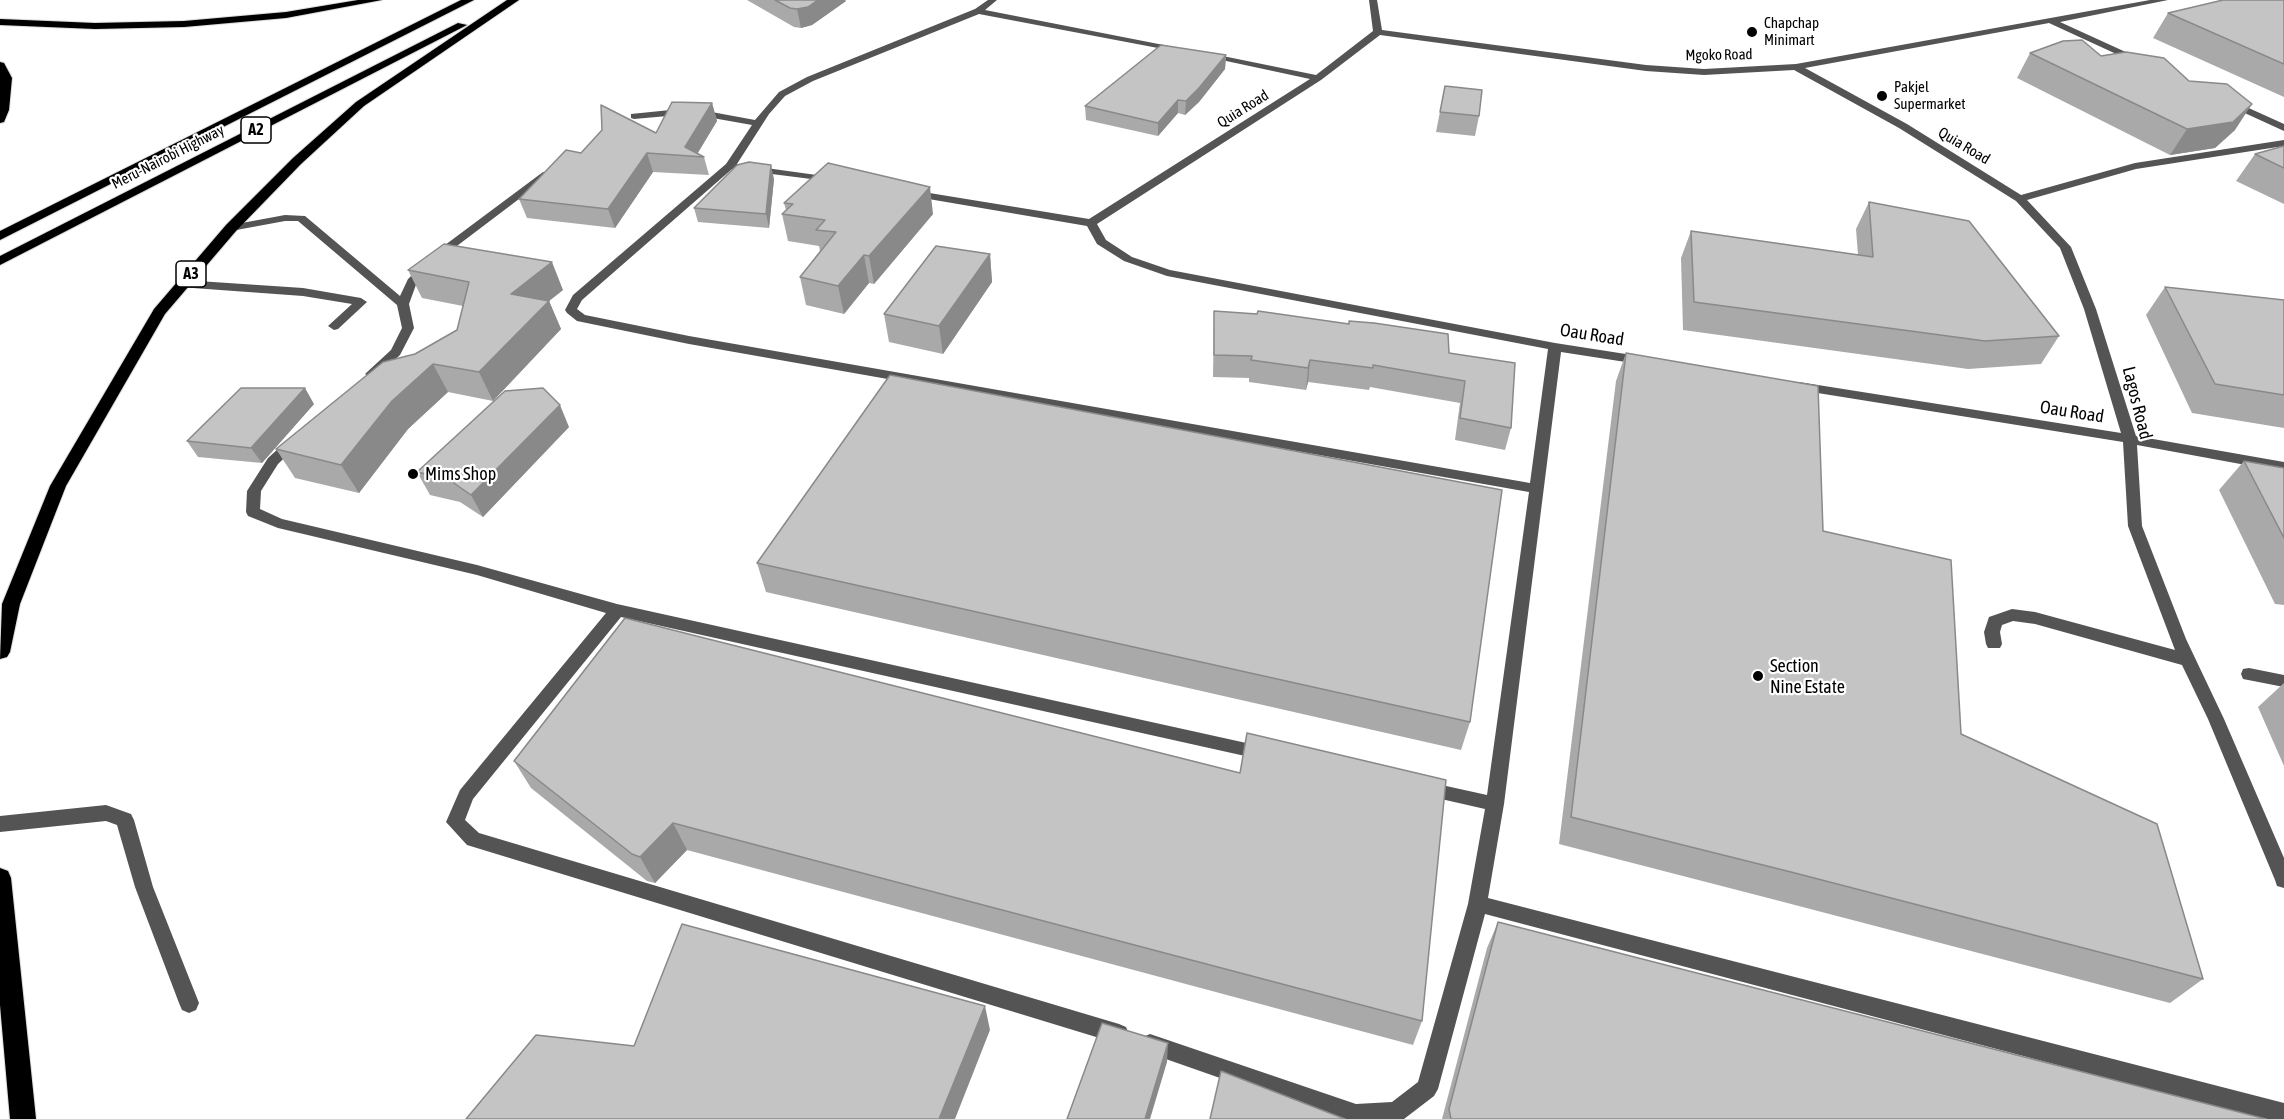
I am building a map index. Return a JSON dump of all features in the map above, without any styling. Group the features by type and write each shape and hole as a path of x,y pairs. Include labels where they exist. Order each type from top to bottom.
{"highway":[{"path":"0,22 95,26 184,24 286,15 377,0"},
{"name":"Meru-Nairobi Highway","path":"0,236 469,0"},
{"name":"Meru-Nairobi Highway","path":"0,261 513,0"},
{"name":"A3","path":"0,652 11,604 58,486 159,312 231,228 297,161 360,104 513,0"},
{"path":"0,64 6,78 0,119"},
{"path":"0,878 23,1119"}],"street":[{"path":"993,0 978,11 782,94 758,123 730,166 577,298 571,310 581,318 689,340 1537,489"},
{"path":"1373,0 1378,33"},
{"name":"Mgoko Road","path":"1378,33 1646,68 1704,72 1796,67 2164,0"},
{"path":"978,11 1187,51"},
{"path":"2051,21 2153,68"},
{"name":"Quia Road","path":"1091,223 1318,78 1378,33"},
{"path":"1198,53 1318,78"},
{"name":"Quia Road","path":"1796,67 1904,126 2020,199"},
{"path":"2213,96 2284,128"},
{"path":"634,116 690,111 758,123"},
{"path":"2020,199 2135,166 2284,143"},
{"path":"730,166 849,183"},
{"path":"361,383 396,352 408,328 403,304 412,281 441,254 547,174"},
{"path":"896,191 1091,223"},
{"name":"Lagos Road","path":"2020,199 2065,247 2090,309 2130,439 2135,526 2154,580 2284,880"},
{"path":"231,228 285,218 301,218 403,304"},
{"name":"Oau Road","path":"1091,223 1101,242 1128,259 1167,273 1555,347 1654,363"},
{"path":"183,284 303,292 361,302 334,326"},
{"path":"618,610 466,795 455,822 473,839 1180,1053 1356,1114 1396,1112 1428,1089 1478,903 1495,804 1555,347"},
{"name":"Oau Road","path":"1781,383 2130,439 2284,467"},
{"path":"308,430 273,461 254,491 253,512 278,523 477,570 618,610 1284,757"},
{"path":"1994,644 1992,632 1995,621 2012,615 2035,618 2188,660"},
{"path":"2249,674 2284,681"},
{"path":"1413,786 1495,804"},
{"path":"0,824 106,813 125,820 144,887 189,1003"},
{"path":"1478,903 2284,1114"}],"building":[{"path":"775,0 818,0 808,7 797,9"},
{"path":"2223,0 2284,0 2284,64 2168,13"},
{"path":"2082,40 2101,56 2126,52 2164,58 2189,81 2227,84 2252,104 2233,122 2187,129 2030,53 2063,41"},
{"path":"1161,45 1226,55 1186,101 1178,100 1158,123 1085,106"},
{"path":"1445,86 1482,90 1479,116 1440,112"},
{"path":"672,102 712,103 685,147 704,157 647,153 608,209 519,199 566,150 581,153 602,130 601,105 656,133"},
{"path":"2284,146 2284,168 2255,154"},
{"path":"749,162 771,165 766,214 694,208 737,165"},
{"path":"828,163 930,187 869,256 864,255 838,286 800,277 836,232 816,230 825,220 782,214 793,204 784,203"},
{"path":"1869,202 1969,221 2059,336 1985,341 1694,302 1691,231 1873,257"},
{"path":"444,244 552,262 511,294 549,301 479,372 433,364 392,401 341,465 276,449 383,362 415,354 457,330 469,282 408,270"},
{"path":"936,246 990,254 939,326 884,314"},
{"path":"2165,287 2284,300 2284,395 2215,384"},
{"path":"1214,311 1257,314 1258,311 1349,324 1349,321 1374,323 1448,334 1449,353 1515,363 1511,428 1460,418 1465,381 1373,365 1373,368 1310,360 1308,368 1251,360 1252,356 1214,355"},
{"name":"Section Nine Estate","path":"1626,353 1818,386 1823,531 1951,560 1961,734 2157,824 2203,979 1571,817"},
{"path":"890,375 1502,490 1470,722 757,563"},
{"path":"241,388 305,388 251,448 187,441"},
{"path":"543,388 560,405 471,495 448,479 417,472 505,391"},
{"path":"2244,461 2284,468 2284,538"},
{"path":"625,618 1240,773 1247,733 1446,780 1422,1021 673,823 640,857 632,854 514,761"},
{"path":"1498,922 2266,1119 1451,1119 1449,1109"},
{"path":"682,924 985,1006 939,1119 466,1119 536,1035 634,1046"},
{"path":"1102,1023 1168,1043 1145,1119 1067,1119"},
{"path":"1221,1071 1345,1119 1210,1119"}],"place":[{"name":"Chapchap Minimart","path":"1752,32"},
{"name":"Pakjel Supermarket","path":"1882,96"},
{"name":"Mims Shop","path":"413,474"},
{"name":"Section Nine Estate","path":"1758,676"}]}
